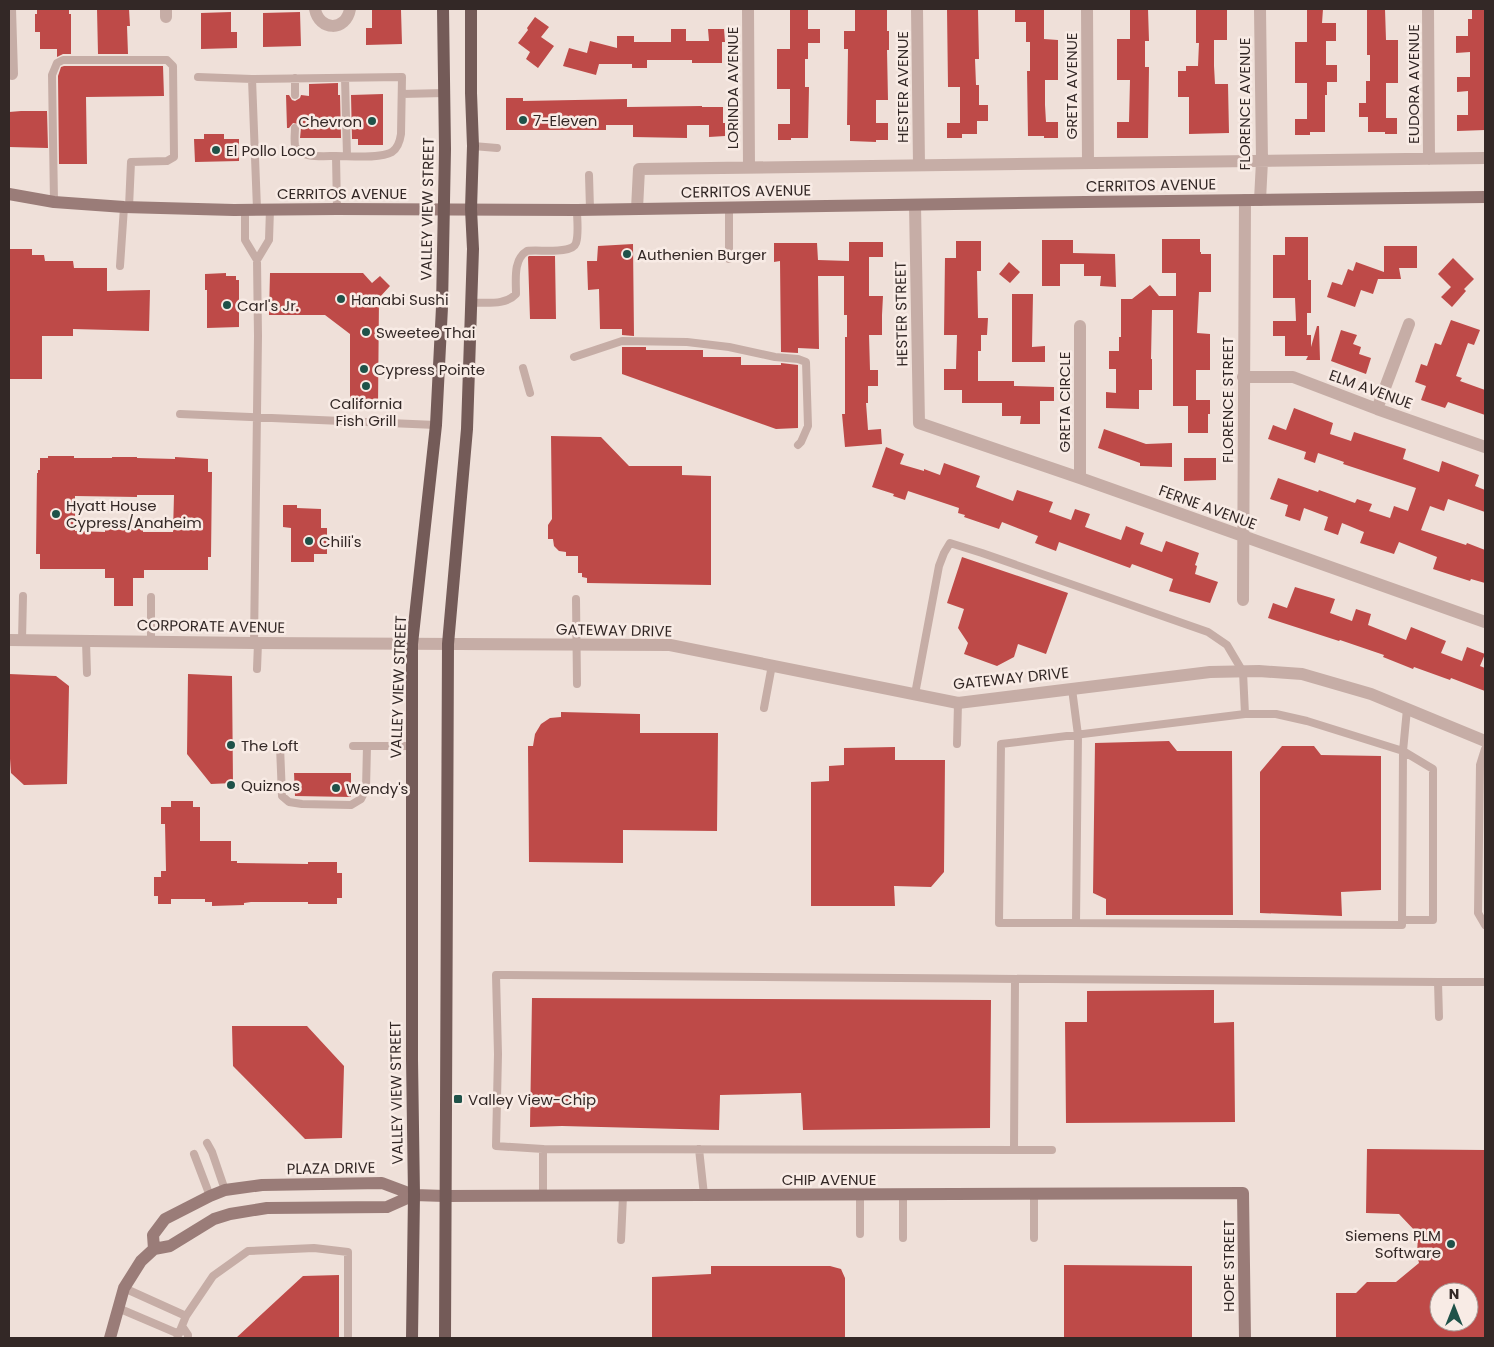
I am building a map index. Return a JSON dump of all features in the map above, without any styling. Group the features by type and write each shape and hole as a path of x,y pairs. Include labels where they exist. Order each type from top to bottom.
{"main road":[{"name":"VALLEY VIEW STREET","path":"412,1338 414,1195 412,1058 412,644 436,425 442,307 444,209 443,9"},
{"path":"445,1338 448,644 467,429 473,247 471,209 473,146 471,9"}],"street":[{"path":"10,9 12,74"},
{"path":"315,9 316,16 321,21 326,25 333,26 345,20 350,9"},
{"name":"LORINDA AVENUE","path":"748,9 749,167"},
{"name":"HESTER AVENUE","path":"917,9 919,165"},
{"name":"GRETA AVENUE","path":"1087,9 1088,163"},
{"name":"FLORENCE AVENUE","path":"1260,9 1262,160 1260,200"},
{"name":"EUDORA AVENUE","path":"1428,9 1430,159"},
{"path":"637,209 639,169 1485,158"},
{"name":"CERRITOS AVENUE","path":"9,194 54,202 126,207 251,210 590,210 1485,197"},
{"name":"FLORENCE STREET","path":"1243,600 1245,200"},
{"name":"HESTER STREET","path":"915,205 919,423"},
{"path":"1378,409 1408,324"},
{"name":"GRETA CIRCLE","path":"1080,326 1080,478"},
{"name":"ELM AVENUE","path":"1243,377 1293,377 1485,447"},
{"name":"FERNE AVENUE","path":"919,423 1080,478 1485,622"},
{"name":"CORPORATE AVENUE","path":"9,640 412,644"},
{"name":"GATEWAY DRIVE","path":"412,644 670,645 958,703 1210,672 1302,674 1371,694 1485,741"},
{"name":"PLAZA DRIVE","path":"154,1249 153,1235 165,1219 225,1190 262,1185 382,1183 414,1195"},
{"name":"CHIP AVENUE","path":"414,1195 623,1196 1243,1193"},
{"name":"HOPE STREET","path":"1243,1193 1245,1338"},
{"name":"PLAZA DRIVE","path":"110,1338 124,1288 141,1261 154,1249 170,1246 214,1219 230,1214 267,1208 387,1207 414,1195"}],"lane":[{"path":"54,202 52,74 58,63 63,60 167,60 173,66 174,157 167,162 131,162 120,266"},
{"path":"198,77 252,79 402,77 401,134 400,142 393,151 378,156 310,155 298,151 295,147 295,128"},
{"path":"295,78 295,95"},
{"path":"346,78 347,156"},
{"path":"252,79 251,210 245,240 257,260 257,669"},
{"path":"402,94 444,93"},
{"path":"473,146 497,148"},
{"path":"336,156 337,209"},
{"path":"590,175 590,210"},
{"path":"729,208 729,259"},
{"path":"257,260 269,240 270,209"},
{"path":"471,303 502,302 511,299 516,294 518,262 526,251 567,250 574,247 577,242 577,210"},
{"path":"574,357 622,341 687,342 729,347 775,358 798,359 806,362 808,426 798,445"},
{"path":"523,368 530,393"},
{"path":"180,414 436,425"},
{"path":"915,694 939,566 950,543 1208,632 1227,645 1243,672 1245,714"},
{"path":"22,640 23,596"},
{"path":"151,597 151,642"},
{"path":"576,599 577,684"},
{"path":"86,641 87,673"},
{"path":"764,708 772,666"},
{"path":"1072,689 1078,735 1076,923"},
{"path":"957,744 958,703"},
{"path":"1402,920 1433,920 1433,770 1403,751 1307,721 1276,714 1245,714 1001,744 999,923 1402,925 1402,920 1403,751 1407,709"},
{"path":"280,746 282,796 289,802 351,805 361,799 366,789 367,746"},
{"path":"353,746 412,746"},
{"path":"1485,749 1480,765 1483,783 1478,913 1485,925"},
{"path":"1052,1150 543,1149 496,1146 498,1054 496,975 682,975 1256,982 1485,982"},
{"path":"1014,980 1014,1150"},
{"path":"1438,982 1439,1017"},
{"path":"207,1143 210,1146 225,1190"},
{"path":"543,1149 543,1196"},
{"path":"699,1149 704,1195"},
{"path":"194,1154 210,1196"},
{"path":"1034,1194 1034,1238"},
{"path":"860,1195 860,1234"},
{"path":"903,1195 904,1238"},
{"path":"621,1240 623,1196"},
{"path":"118,1308 178,1336 186,1316 213,1276 248,1251 314,1248 348,1252 348,1338"},
{"path":"124,1288 186,1316"},
{"path":"182,1326 188,1338"}],"building":[{"path":"37,9 69,9 69,14 71,14 71,54 63,54 57,57 57,49 40,49 40,32 35,32 35,14 37,14"},
{"path":"97,9 129,9 130,26 127,26 128,54 98,54"},
{"path":"790,9 808,9 808,29 820,29 820,43 808,43 808,59 805,59 805,87 809,87 808,138 778,140 778,124 790,124 790,89 777,89 777,49 790,49"},
{"path":"855,9 887,9 887,31 889,31 889,50 887,50 888,100 876,100 876,123 888,123 888,140 876,140 876,142 850,141 850,125 847,125 848,49 844,49 844,31 855,31"},
{"path":"947,9 978,9 979,59 975,59 976,85 979,85 979,105 988,105 988,121 977,121 977,134 962,134 962,138 947,138 947,123 960,123 960,87 948,87"},
{"path":"1015,9 1044,9 1044,39 1058,40 1058,80 1045,80 1045,105 1046,122 1058,122 1058,138 1028,136 1027,71 1030,71 1030,42 1026,42 1026,22 1015,22"},
{"path":"1130,9 1148,9 1149,41 1145,41 1145,67 1149,67 1148,138 1117,138 1117,122 1129,122 1130,80 1117,80 1117,39 1130,39"},
{"path":"1196,9 1227,9 1227,40 1214,40 1214,66 1215,84 1228,84 1229,133 1189,134 1189,97 1178,97 1178,71 1186,71 1186,66 1198,66 1199,43 1196,43"},
{"path":"1307,9 1323,9 1322,23 1336,23 1336,41 1326,41 1326,65 1337,65 1337,82 1327,82 1325,132 1295,135 1295,119 1307,119 1307,83 1295,83 1295,42 1307,42"},
{"path":"1367,9 1385,9 1386,40 1398,40 1398,83 1386,83 1386,118 1397,118 1397,134 1368,132 1368,117 1359,117 1359,103 1366,103 1366,81 1370,81 1370,55 1367,55"},
{"path":"1472,9 1485,9 1485,130 1457,131 1457,115 1468,115 1468,91 1457,92 1457,77 1470,77 1470,52 1456,53 1456,36 1468,36 1468,19 1472,19"},
{"path":"372,10 401,10 402,44 366,45 366,28 372,28"},
{"path":"231,12 231,32 237,32 237,48 201,49 201,13"},
{"path":"300,12 301,46 263,47 263,13"},
{"path":"535,17 549,27 541,37 554,46 538,68 526,59 530,52 518,43"},
{"path":"671,29 686,29 686,41 709,41 708,29 724,29 725,42 722,42 722,63 692,63 692,60 647,60 647,68 632,68 632,64 599,64 596,75 563,66 569,48 587,53 590,41 617,48 617,36 634,36 634,42 671,42"},
{"path":"163,66 164,96 86,97 87,164 59,164 58,76 61,67"},
{"path":"338,83 341,138 300,138 301,128 298,124 293,123 287,128 286,95 289,95 295,101 301,95 309,96 309,84"},
{"path":"383,94 383,145 358,145 358,139 352,139 351,95"},
{"path":"506,98 523,98 523,101 627,99 627,107 723,107 725,136 709,137 709,125 687,125 687,138 633,137 633,125 606,125 606,130 506,130"},
{"path":"47,111 48,148 9,147 9,112"},
{"name":"El Pollo Loco","path":"204,134 224,134 224,139 239,139 239,161 195,162 194,139 204,139"},
{"path":"1285,237 1308,237 1308,280 1311,280 1311,313 1307,313 1307,335 1311,335 1311,347 1317,326 1319,326 1320,360 1306,360 1308,356 1285,356 1285,336 1273,336 1273,321 1296,321 1295,298 1273,298 1273,255 1285,255"},
{"path":"1162,239 1200,239 1201,254 1211,254 1211,292 1199,292 1197,333 1210,334 1210,370 1196,370 1196,400 1210,400 1208,433 1188,433 1188,406 1173,406 1173,310 1152,310 1152,390 1139,390 1139,409 1106,408 1106,392 1116,393 1116,369 1109,369 1109,351 1119,351 1121,299 1132,299 1150,285 1159,296 1176,296 1176,273 1162,273"},
{"path":"1042,240 1073,240 1073,253 1115,254 1116,287 1100,286 1101,276 1084,276 1084,264 1060,264 1060,286 1042,286"},
{"path":"956,241 981,241 981,271 977,271 978,318 988,318 987,335 981,335 981,351 978,351 978,381 1014,381 1014,386 1054,387 1054,401 1040,401 1040,424 1020,424 1021,416 1002,416 1002,403 962,403 962,390 944,390 944,369 956,369 957,335 944,335 945,258 956,258"},
{"path":"849,242 883,242 883,257 869,257 869,296 883,296 882,335 869,335 870,370 878,370 878,386 868,386 868,403 866,403 868,430 881,429 882,444 845,447 842,414 845,414 845,337 847,337 847,315 844,315 844,276 818,276 819,349 798,348 798,353 781,352 780,261 774,262 774,243 817,243 818,260 849,261"},
{"path":"633,244 634,336 622,335 622,329 600,329 599,289 588,290 587,261 597,261 598,246"},
{"path":"1384,246 1417,246 1417,268 1399,268 1401,279 1378,279 1373,294 1361,290 1355,307 1327,297 1332,282 1342,285 1348,269 1353,271 1356,262 1384,272"},
{"path":"9,249 32,249 32,255 44,255 45,261 73,261 74,268 107,268 107,291 150,290 149,331 73,329 73,336 42,336 42,379 9,379"},
{"path":"529,256 555,256 556,319 530,319"},
{"path":"1453,258 1474,279 1464,289 1466,291 1452,307 1441,297 1451,287 1438,274"},
{"path":"1009,262 1020,272 1010,283 999,274"},
{"path":"226,273 226,276 236,276 236,280 239,280 239,327 207,328 205,274"},
{"name":"Cypress Pointe","path":"270,273 363,273 372,283 380,276 390,286 379,298 378,407 350,407 350,334 325,315 269,315"},
{"path":"1012,294 1033,294 1032,347 1045,346 1045,362 1012,362"},
{"path":"1451,320 1480,330 1474,345 1468,343 1456,376 1462,378 1460,381 1485,390 1485,415 1448,402 1445,408 1421,400 1426,386 1415,382 1421,364 1427,366 1435,343 1441,345"},
{"path":"1341,330 1357,335 1353,344 1361,347 1359,354 1371,358 1366,374 1331,361"},
{"path":"622,347 646,347 646,350 703,350 703,357 741,357 741,365 781,365 781,363 798,365 798,428 776,429 622,374"},
{"path":"1294,408 1333,423 1330,434 1351,441 1354,432 1406,449 1403,459 1439,472 1442,461 1479,475 1475,486 1485,490 1485,512 1448,499 1444,511 1430,506 1421,530 1485,550 1485,583 1471,579 1470,581 1433,569 1437,557 1399,542 1394,554 1360,543 1364,532 1342,523 1338,535 1324,530 1328,517 1304,508 1300,521 1285,516 1288,505 1270,499 1278,478 1355,503 1357,499 1372,504 1369,511 1390,518 1394,506 1408,511 1416,488 1343,464 1344,462 1318,453 1315,463 1304,459 1306,452 1268,439 1273,425 1286,430"},
{"path":"1104,429 1146,444 1172,443 1172,467 1140,466 1140,463 1098,448"},
{"path":"551,436 601,437 629,466 682,466 682,475 711,476 711,585 587,583 587,578 582,577 582,573 578,573 578,556 566,556 566,552 559,551 554,546 553,539 548,539 548,525 552,519"},
{"path":"886,447 904,454 900,464 924,471 924,469 940,475 944,463 980,476 976,487 1013,501 1017,490 1053,502 1049,512 1071,520 1075,509 1090,514 1085,527 1121,540 1126,526 1144,533 1140,544 1162,552 1166,541 1199,553 1195,565 1197,566 1195,574 1218,582 1210,603 1169,591 1173,579 1132,564 1130,568 1059,542 1056,551 1035,543 1038,536 1002,522 999,529 964,517 965,515 958,513 959,508 908,491 905,500 893,496 894,494 872,487"},
{"name":"Hyatt House Cypress/Anaheim","path":"48,456 74,456 74,458 137,457 175,459 175,457 208,459 208,472 212,472 211,557 208,557 208,570 144,570 144,578 133,578 133,606 114,606 114,578 105,578 105,569 40,569 40,554 36,554 37,473 40,470 40,458 48,458","holes":["137,495 174,495 173,532 143,532 143,527 105,527 105,532 75,531 75,496 137,497"]},
{"path":"1184,458 1216,458 1216,480 1184,481"},
{"name":"Chili's","path":"283,505 297,505 297,508 321,509 321,528 327,528 327,554 314,554 314,562 291,562 291,528 283,527"},
{"path":"962,557 1068,593 1046,654 1018,644 1014,657 997,666 964,654 968,643 958,628 964,609 947,603"},
{"path":"1295,587 1335,599 1330,613 1352,621 1356,609 1371,614 1368,625 1406,640 1411,627 1446,641 1441,653 1462,661 1467,647 1485,654 1480,666 1485,668 1485,691 1451,678 1450,680 1414,667 1413,669 1383,657 1384,655 1340,640 1268,618 1273,603 1287,608"},
{"path":"9,674 56,676 69,686 67,784 24,785 11,773"},
{"path":"188,674 232,676 233,783 211,784 187,754"},
{"path":"561,712 640,714 640,733 718,733 717,831 623,830 623,863 529,862 528,746 533,746 535,734 541,724 550,718 561,717"},
{"path":"1169,741 1177,751 1232,751 1233,915 1106,915 1106,899 1093,893 1095,743"},
{"path":"1282,746 1314,746 1321,755 1381,756 1381,890 1341,892 1342,916 1260,913 1260,772"},
{"path":"895,747 895,760 945,760 944,872 931,887 894,886 895,906 811,906 811,782 829,781 829,766 844,765 844,748"},
{"path":"294,773 351,773 351,797 295,796"},
{"path":"171,801 193,801 193,807 200,807 200,841 231,841 231,861 237,861 237,863 308,864 308,862 337,862 337,873 342,873 342,898 337,898 337,904 251,902 244,903 244,905 212,906 212,902 205,902 205,899 171,899 171,904 158,904 158,896 154,896 154,877 161,877 161,871 166,871 165,824 161,824 161,807 171,807"},
{"path":"1214,990 1214,1023 1234,1022 1235,1122 1066,1123 1065,1022 1087,1022 1087,991"},
{"path":"532,998 991,1000 990,1128 803,1130 801,1093 720,1095 719,1130 562,1126 530,1127"},
{"path":"232,1026 307,1026 344,1066 342,1138 305,1139 233,1066"},
{"name":"Siemens PLM Software","path":"1367,1149 1485,1150 1485,1338 1336,1338 1336,1293 1356,1293 1367,1282 1396,1282 1419,1263 1417,1255 1418,1234 1399,1214 1366,1213"},
{"path":"1064,1265 1192,1266 1192,1338 1064,1338"},
{"path":"711,1266 830,1266 841,1269 845,1278 845,1338 652,1338 652,1277 711,1274"},
{"path":"339,1275 339,1338 236,1338 303,1276"}],"place":[{"name":"7-Eleven","path":"523,120"},
{"name":"Chevron","path":"372,121"},
{"name":"El Pollo Loco","path":"216,150"},
{"name":"Authenien Burger","path":"627,254"},
{"name":"Hanabi Sushi","path":"341,299"},
{"name":"Carl's Jr.","path":"227,305"},
{"name":"Sweetee Thai","path":"366,332"},
{"name":"Cypress Pointe","path":"364,369"},
{"name":"California Fish Grill","path":"366,386"},
{"name":"Hyatt House Cypress/Anaheim","path":"56,514"},
{"name":"Chili's","path":"309,541"},
{"name":"The Loft","path":"231,745"},
{"name":"Quiznos","path":"231,785"},
{"name":"Wendy's","path":"336,788"},
{"name":"Valley View-Chip","path":"458,1099"},
{"name":"Siemens PLM Software","path":"1451,1244"}]}
